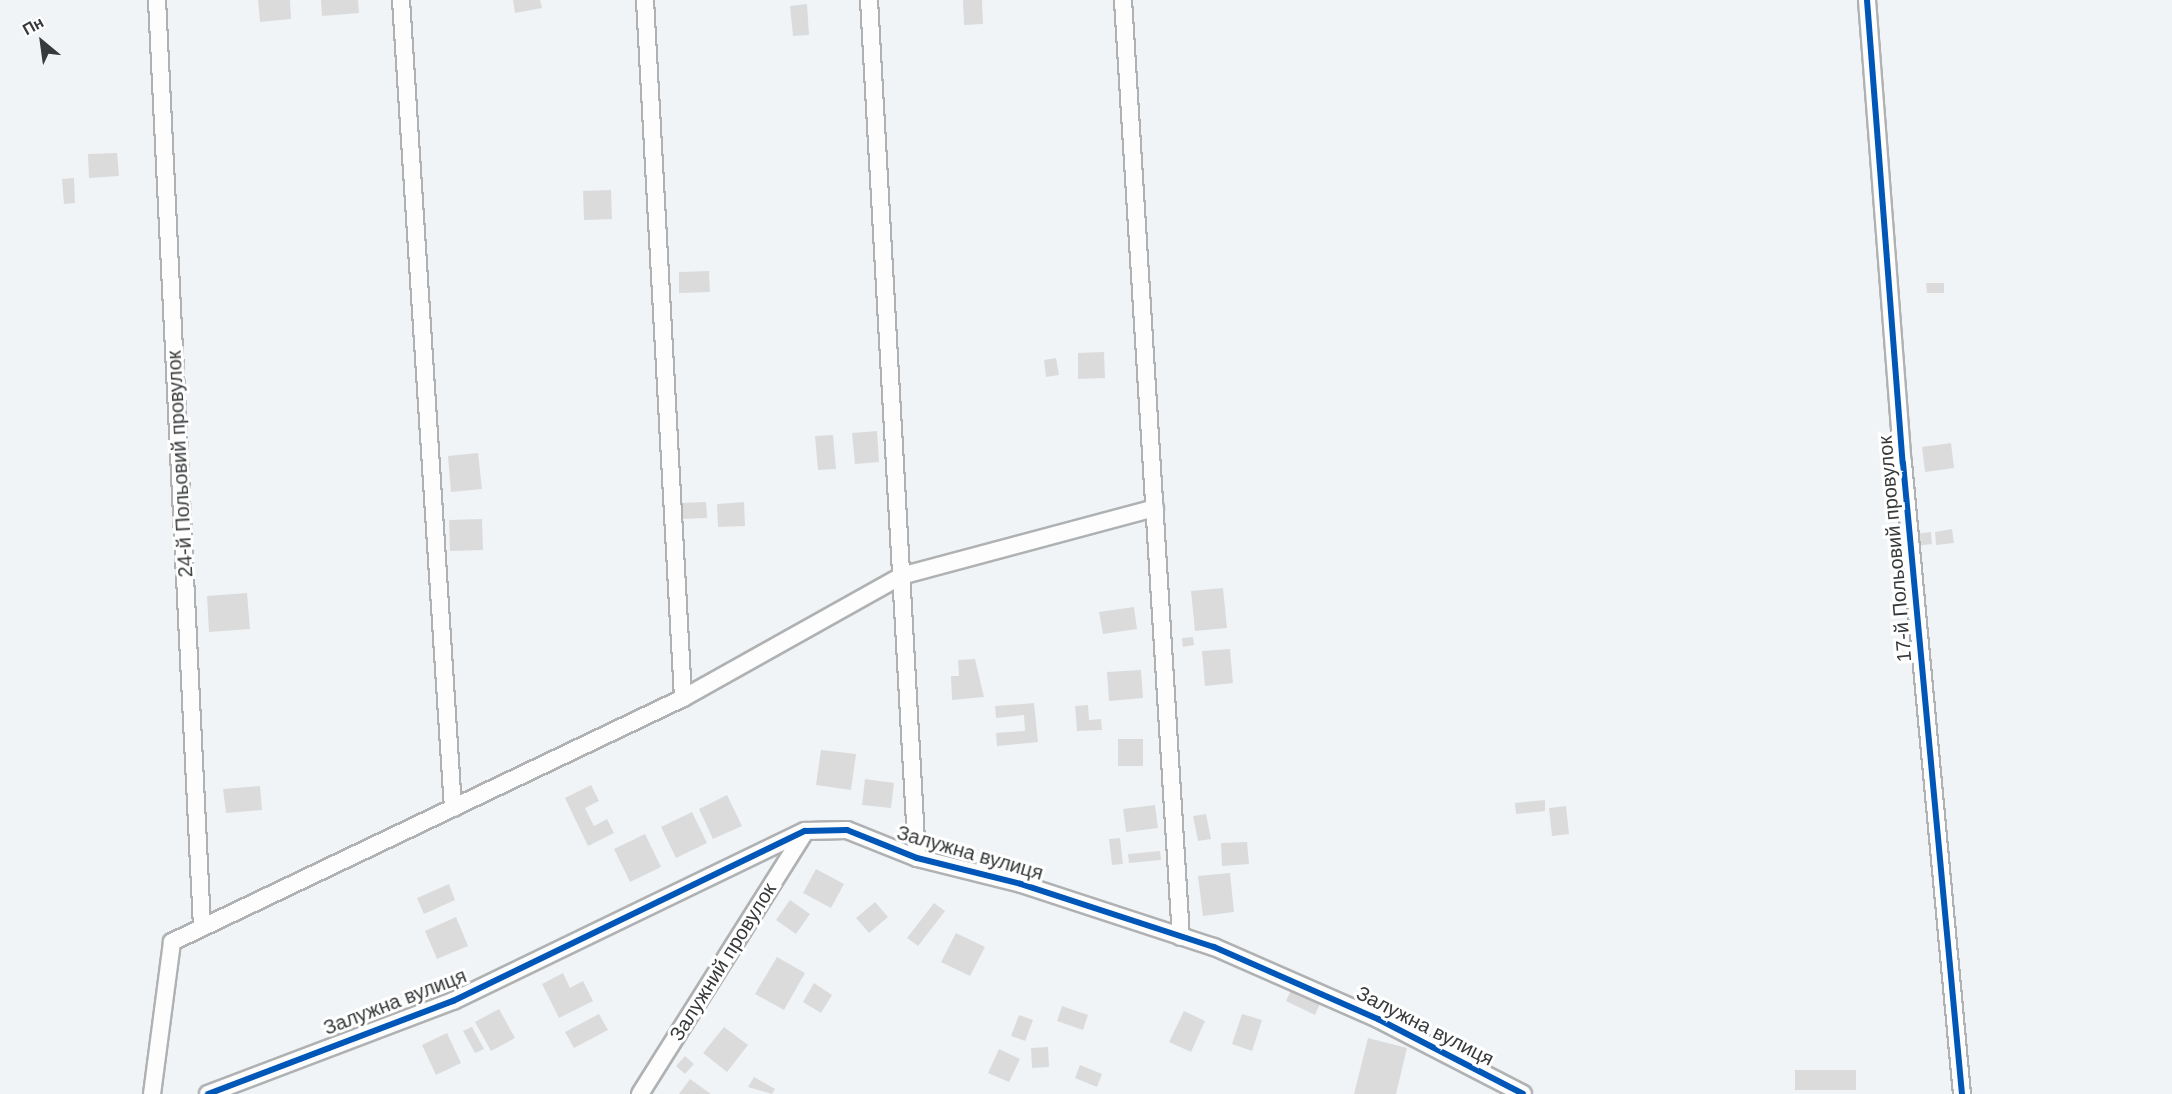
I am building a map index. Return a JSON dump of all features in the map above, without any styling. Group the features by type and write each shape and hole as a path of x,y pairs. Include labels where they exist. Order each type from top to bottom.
{"street":[{"name":"24-й Польовий провулок","path":"157,0 202,927"},
{"path":"401,0 453,808"},
{"path":"645,0 683,698"},
{"path":"869,0 917,858"},
{"path":"1123,0 1181,937"},
{"name":"17-й Польовий провулок","path":"1867,0 1903,462 1962,1094"},
{"path":"152,1094 172,942 683,698 901,576 1155,508"},
{"name":"Залужна вулиця","path":"208,1094 453,1001 574,938 805,831 847,830 917,858 1021,884 1181,937 1378,1019 1523,1094"},
{"name":"Залужний провулок","path":"640,1094 805,831"}],"building":[{"path":"258,0 290,0 291,19 260,22"},
{"path":"321,0 358,0 359,13 322,16"},
{"path":"513,0 540,0 542,8 515,13"},
{"path":"963,0 982,0 983,24 964,25"},
{"path":"807,4 809,35 793,36 790,6"},
{"path":"117,153 119,176 89,178 88,154"},
{"path":"74,178 75,203 64,204 62,179"},
{"path":"611,190 612,219 584,220 583,191"},
{"path":"709,271 710,292 679,293 679,272"},
{"path":"1926,283 1944,283 1944,293 1927,293"},
{"path":"1104,352 1105,378 1078,379 1078,353"},
{"path":"1056,358 1059,375 1046,377 1044,360"},
{"path":"877,431 879,462 855,464 852,433"},
{"path":"833,435 836,469 818,470 815,436"},
{"path":"1951,443 1954,468 1925,472 1922,447"},
{"path":"478,453 482,489 451,492 448,456"},
{"path":"706,502 707,518 680,519 679,503"},
{"path":"744,502 745,526 718,527 717,504"},
{"path":"482,519 483,550 450,551 449,520"},
{"path":"1952,529 1954,543 1936,545 1935,532"},
{"path":"1931,532 1932,544 1916,546 1915,534"},
{"path":"1223,588 1227,628 1195,631 1191,591"},
{"path":"247,593 250,629 209,632 207,596"},
{"path":"1134,607 1137,629 1103,634 1099,612"},
{"path":"1193,637 1194,645 1183,647 1182,638"},
{"path":"1230,649 1233,683 1205,686 1202,651"},
{"path":"975,659 984,697 952,700 951,676 959,676 958,660"},
{"path":"1141,670 1143,698 1109,701 1107,672"},
{"path":"1034,703 1038,742 997,746 996,733 1025,731 1024,715 996,718 995,706"},
{"path":"1088,705 1089,720 1101,719 1102,730 1077,731 1075,706"},
{"path":"1118,739 1143,739 1143,766 1118,766"},
{"path":"821,750 856,754 851,790 816,785"},
{"path":"865,779 894,783 891,808 862,805"},
{"path":"591,785 599,801 585,808 594,826 607,819 614,833 588,846 565,798"},
{"path":"260,786 262,810 226,813 223,789"},
{"path":"727,795 742,826 713,839 699,809"},
{"path":"1545,800 1545,811 1516,814 1515,803"},
{"path":"1155,805 1158,828 1126,832 1123,809"},
{"path":"1566,806 1569,834 1552,836 1549,808"},
{"path":"692,812 707,843 676,858 661,827"},
{"path":"1206,814 1211,839 1198,841 1193,816"},
{"path":"645,834 661,867 630,882 614,849"},
{"path":"1120,838 1123,864 1112,865 1109,839"},
{"path":"1247,842 1249,864 1222,866 1221,843"},
{"path":"1160,851 1161,860 1129,863 1128,854"},
{"path":"816,869 844,884 831,908 803,893"},
{"path":"1230,873 1234,912 1203,916 1198,876"},
{"path":"449,884 455,900 424,914 417,898"},
{"path":"790,900 810,914 796,934 776,920"},
{"path":"875,902 888,917 869,933 856,918"},
{"path":"934,903 945,911 918,946 907,938"},
{"path":"456,917 468,946 437,959 425,931"},
{"path":"956,933 985,947 970,976 941,962"},
{"path":"777,957 805,973 784,1010 755,994"},
{"path":"563,973 570,988 583,981 593,1001 559,1018 542,984"},
{"path":"814,983 832,995 821,1013 803,1002"},
{"path":"1291,990 1320,1004 1315,1015 1286,1001"},
{"path":"1062,1006 1088,1015 1083,1030 1057,1021"},
{"path":"499,1009 515,1038 491,1051 475,1022"},
{"path":"1184,1011 1205,1021 1191,1052 1169,1042"},
{"path":"599,1014 608,1030 574,1048 565,1032"},
{"path":"1242,1014 1262,1020 1252,1051 1232,1044"},
{"path":"1019,1015 1033,1020 1025,1041 1011,1036"},
{"path":"472,1027 484,1049 475,1053 463,1031"},
{"path":"724,1027 748,1045 727,1072 703,1053"},
{"path":"447,1033 461,1063 436,1075 422,1045"},
{"path":"1368,1038 1407,1048 1396,1094 1354,1094"},
{"path":"1048,1047 1049,1067 1032,1068 1031,1048"},
{"path":"999,1049 1020,1059 1009,1082 988,1073"},
{"path":"685,1056 694,1064 685,1074 676,1066"},
{"path":"1080,1065 1102,1074 1097,1087 1075,1078"},
{"path":"1795,1070 1856,1070 1856,1090 1795,1090"},
{"path":"754,1077 775,1089 772,1094 748,1087"},
{"path":"690,1079 711,1094 679,1094"}],"cycle path":[{"path":"1867,0 1903,463 1962,1094"},
{"path":"208,1094 453,1001 805,831 847,830 917,858 1021,884 1214,947 1378,1019 1523,1094"}]}
